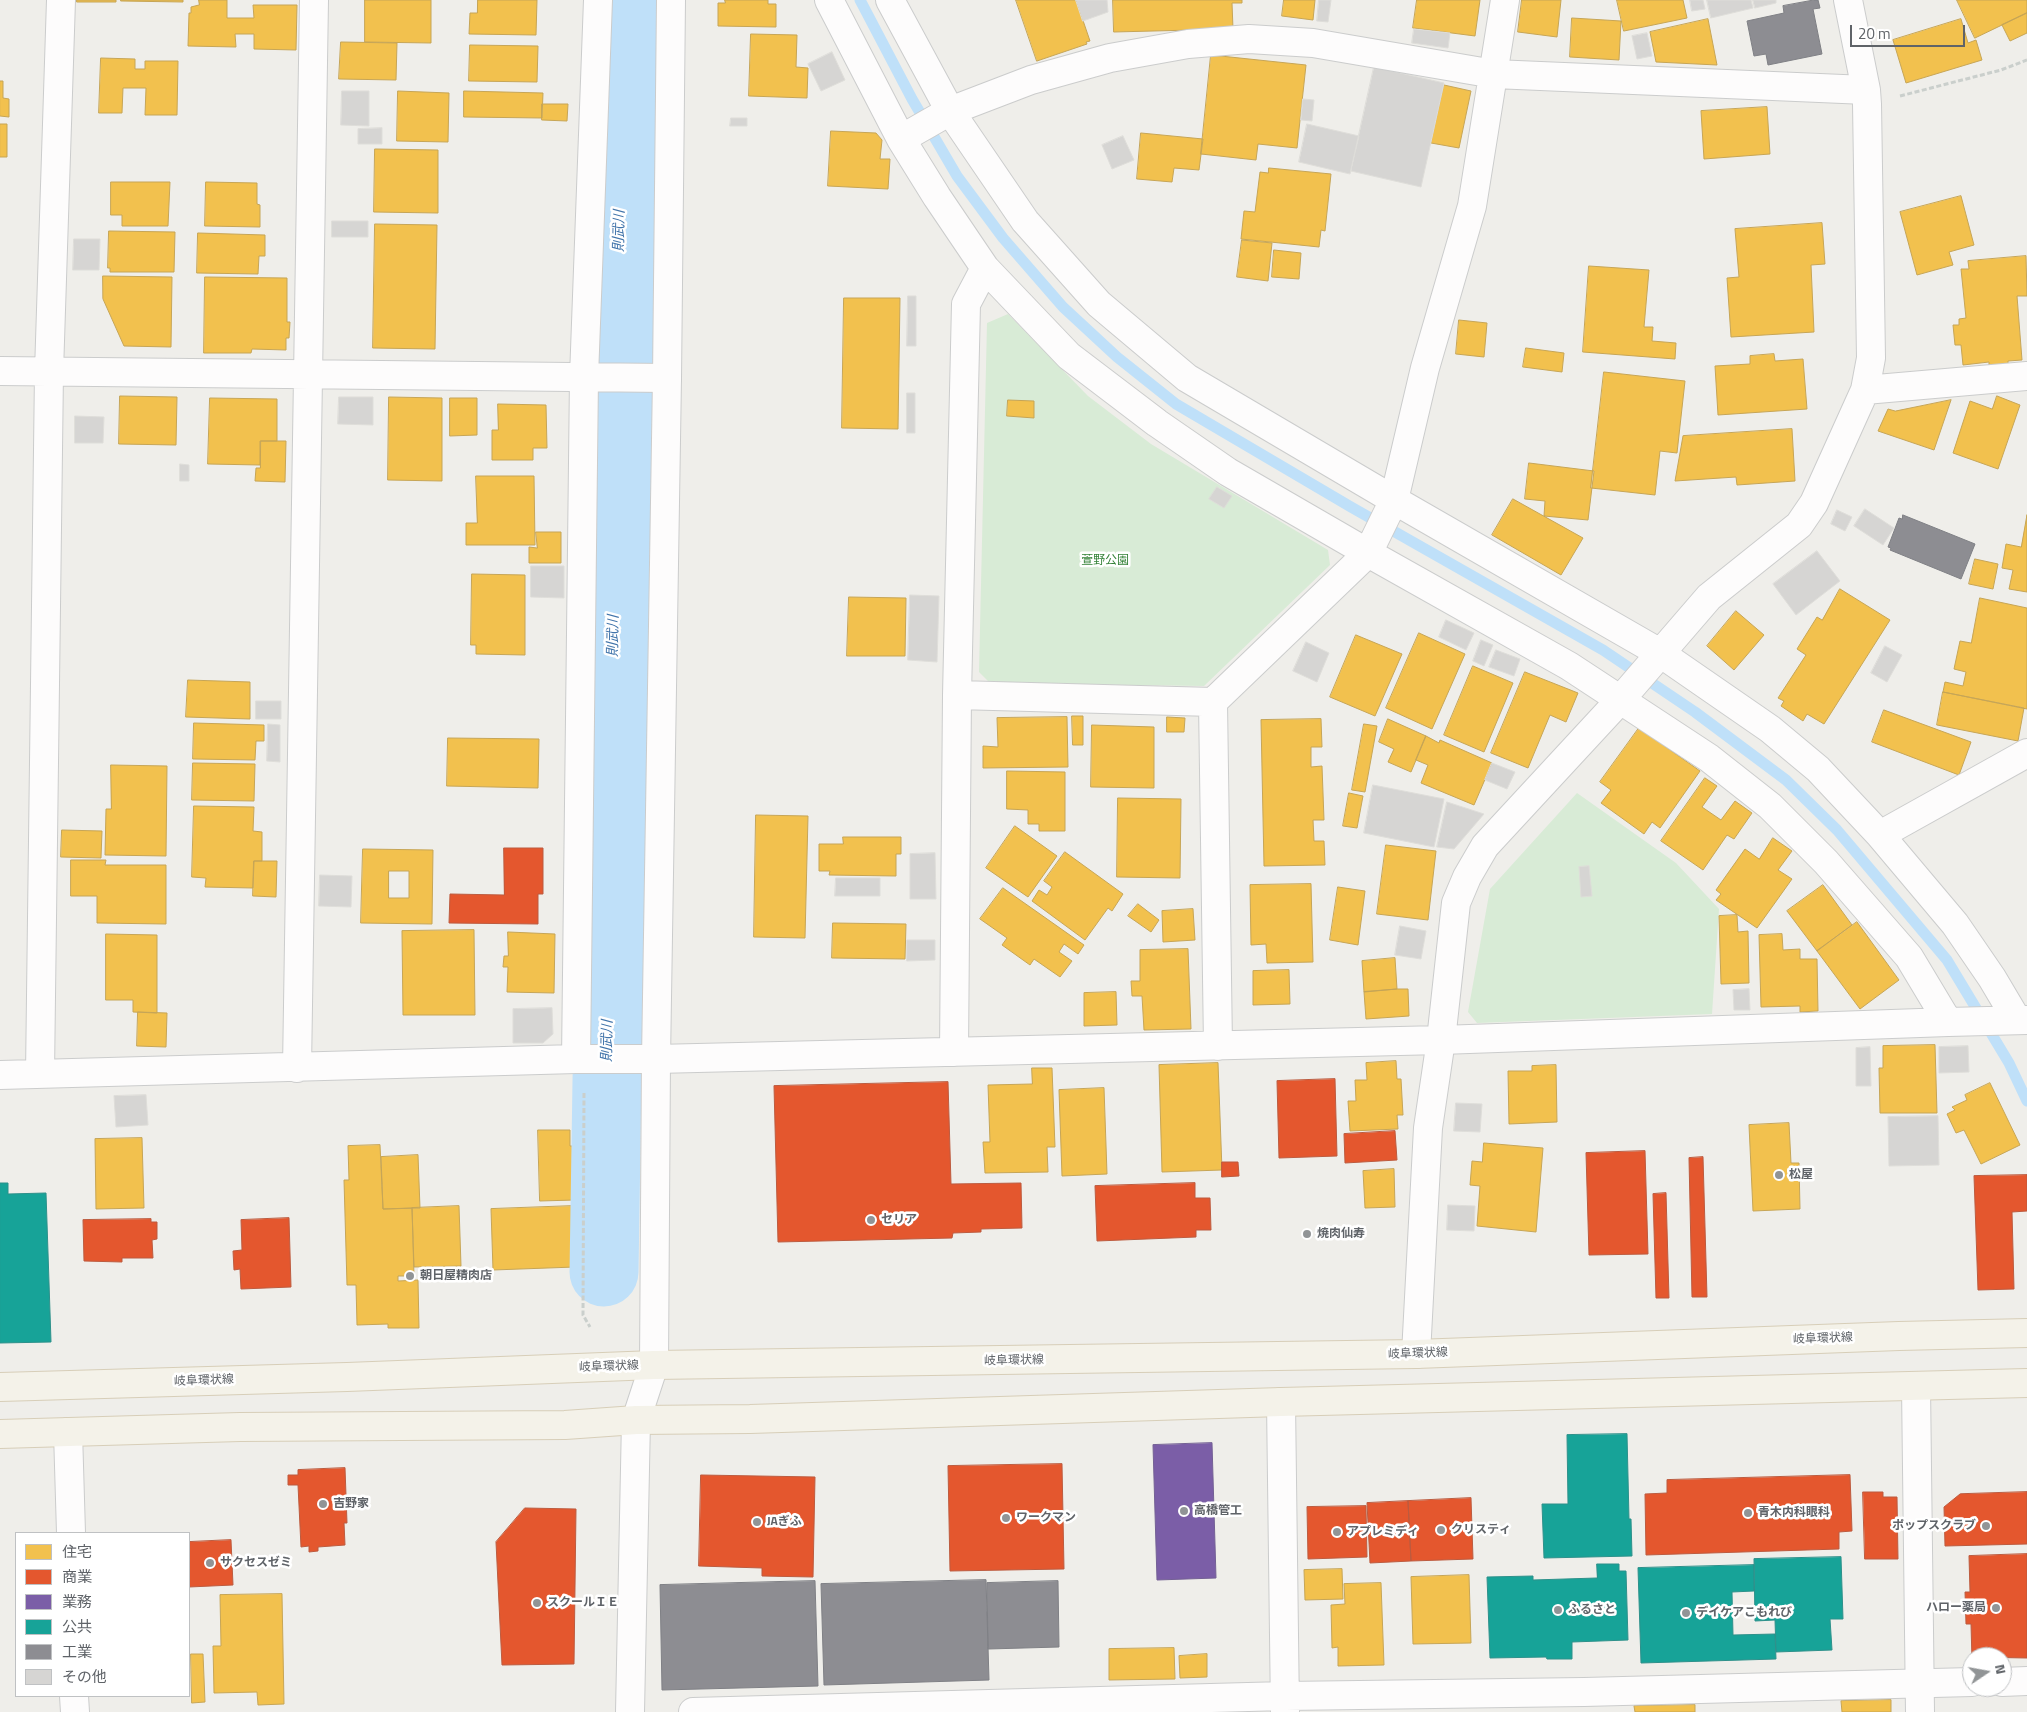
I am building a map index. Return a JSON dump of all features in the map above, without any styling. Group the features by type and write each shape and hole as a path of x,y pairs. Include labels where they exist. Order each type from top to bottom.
{"main road":[{"name":"岐阜環状線","path":"0,1387 338,1378 654,1365 1416,1354 2027,1333"},
{"path":"0,1434 240,1427 565,1425 636,1420 750,1420 1280,1402 2027,1383"}],"street":[{"path":"40,1074 48,372 61,0"},
{"path":"297,1068 314,0"},
{"path":"583,1060 598,0"},
{"path":"630,1712 636,1420 654,1365 656,1059 668,378 671,0"},
{"path":"829,0 907,136 936,197 985,268 1068,356 1157,423 1228,472 1370,547 1569,666 1625,694 1770,806 1812,848 1909,957 1958,1021"},
{"path":"0,1075 1441,1040 2016,1020 1992,978 1955,924 1880,834 1818,769 1770,729 1656,658 1391,505 1187,378 1099,304 1025,221 944,115 890,0"},
{"path":"957,695 1213,702 1370,547 1391,505 1425,368 1472,206 1505,0"},
{"path":"1416,1354 1428,1128 1441,1040 1456,903 1467,877 1486,846 1625,694 1709,598 1799,525 1814,503 1865,390 1871,358 1867,97 1848,0"},
{"path":"907,136 944,115 1031,80 1110,58 1188,44 1250,39 1314,43 1494,74 1867,97"},
{"path":"954,1052 957,695 966,304 985,268"},
{"path":"0,371 668,378"},
{"path":"1865,390 2027,376"},
{"path":"1213,702 1218,1046"},
{"path":"1880,834 2027,753"},
{"path":"1916,1386 1920,1712"},
{"path":"1280,1402 1285,1704"},
{"path":"68,1432 71,1532"},
{"path":"2012,1682 2027,1681"},
{"path":"694,1712 1584,1702 1962,1682"},
{"path":"74,1697 74,1712"}],"path":[{"path":"1867,97 2001,70 2027,60"},
{"path":"583,1060 583,1315 590,1327"}],"green space":[{"name":"萱野公園","path":"1008,314 1088,396 1151,444 1328,550 1330,565 1204,686 990,683 979,672 987,323"},
{"path":"1577,793 1676,863 1719,909 1712,1014 1477,1023 1468,1012 1490,889"}],"building: 住宅":[{"path":"77,0 116,0 116,2 77,2"},
{"path":"183,0 183,2 121,1"},
{"path":"199,0 227,0 227,18 254,18 253,5 297,5 296,50 254,49 254,34 235,34 236,47 188,46 189,13 191,13 191,7 199,5"},
{"path":"365,0 431,0 431,43 365,42"},
{"path":"478,0 537,0 536,35 469,34 470,13 477,13"},
{"path":"725,0 768,0 768,4 776,4 776,27 718,26 718,3 725,3"},
{"path":"1016,0 1076,0 1090,41 1086,42 1087,44 1037,61"},
{"path":"1113,0 1242,0 1242,3 1232,3 1233,29 1114,32"},
{"path":"1284,0 1315,0 1313,20 1282,16"},
{"path":"1417,0 1480,0 1475,36 1413,28"},
{"path":"1522,0 1561,0 1557,37 1518,32"},
{"path":"1617,0 1683,0 1687,18 1624,31"},
{"path":"1957,0 2027,0 2027,13 1975,38"},
{"path":"2027,13 2027,33 2010,41 2002,25"},
{"path":"1572,18 1621,21 1619,60 1570,57"},
{"path":"1708,19 1717,65 1656,62 1650,32"},
{"path":"1961,19 1968,43 1976,40 1982,60 1906,83 1893,40"},
{"path":"751,34 797,35 796,67 808,68 807,98 749,96"},
{"path":"341,42 397,43 396,80 339,79"},
{"path":"470,45 538,46 537,82 469,81"},
{"path":"1211,55 1306,65 1297,148 1258,144 1256,160 1201,154"},
{"path":"101,58 135,59 135,69 145,69 145,61 178,61 177,115 145,115 146,88 123,88 122,113 99,113"},
{"path":"0,81 3,81 3,98 9,99 9,117 0,116"},
{"path":"1444,85 1471,91 1459,148 1431,143"},
{"path":"398,91 449,93 448,142 397,141"},
{"path":"464,91 543,93 542,118 464,117"},
{"path":"542,104 568,104 567,121 542,120"},
{"path":"1767,107 1770,154 1704,159 1701,111"},
{"path":"0,124 7,124 7,157 0,157"},
{"path":"831,131 876,133 882,140 880,159 890,159 888,189 828,186"},
{"path":"1141,133 1203,139 1199,170 1174,168 1172,182 1137,179"},
{"path":"375,149 438,150 438,213 374,212"},
{"path":"1269,168 1331,174 1325,231 1321,230 1319,247 1241,239 1244,211 1255,212 1260,172 1268,173"},
{"path":"111,182 170,182 168,226 122,226 122,215 111,215"},
{"path":"206,182 257,183 260,227 205,226"},
{"path":"1961,196 1974,245 1949,252 1953,265 1917,275 1900,212"},
{"path":"1822,223 1825,264 1811,265 1814,332 1731,337 1727,278 1739,277 1735,229"},
{"path":"375,224 437,225 435,349 373,348"},
{"path":"109,231 175,232 174,272 110,272 110,268 108,268"},
{"path":"198,233 265,235 265,256 259,256 258,274 197,273"},
{"path":"1242,240 1272,243 1268,281 1237,277"},
{"path":"1274,250 1301,253 1299,279 1272,277"},
{"path":"2026,256 2027,296 2017,296 2022,360 2008,361 2008,364 1989,366 1989,362 1963,365 1961,345 1955,345 1953,325 1959,325 1959,319 1966,318 1961,269 1969,269 1968,261"},
{"path":"1589,266 1649,270 1644,327 1653,327 1652,341 1676,343 1675,359 1583,352"},
{"path":"103,276 172,277 171,347 124,346 103,299"},
{"path":"205,277 287,278 287,322 290,322 289,338 286,338 286,350 252,349 251,353 204,353"},
{"path":"844,298 900,298 898,429 842,428"},
{"path":"1459,320 1487,323 1484,357 1456,354"},
{"path":"1526,348 1564,353 1562,372 1523,367"},
{"path":"1774,354 1775,361 1803,359 1807,409 1718,415 1715,366 1750,364 1750,356"},
{"path":"1604,372 1685,381 1677,453 1660,451 1655,495 1591,488"},
{"path":"120,396 177,397 176,445 119,444"},
{"path":"1997,396 2020,405 1998,469 1953,453 1970,401 1992,409"},
{"path":"389,397 442,398 442,481 388,480"},
{"path":"210,398 277,399 277,441 260,441 260,465 208,464"},
{"path":"450,398 477,398 477,435 450,436"},
{"path":"1008,400 1034,401 1034,418 1007,416"},
{"path":"1951,400 1934,450 1878,431 1888,409 1895,411"},
{"path":"498,404 546,405 547,448 533,448 533,460 492,460 492,430 498,430"},
{"path":"1792,429 1795,481 1737,485 1736,477 1675,481 1683,436"},
{"path":"261,441 286,441 285,482 255,481 256,468 260,468"},
{"path":"1529,463 1594,471 1588,520 1544,516 1545,501 1525,499"},
{"path":"476,476 534,476 535,545 466,545 466,523 477,523"},
{"path":"1513,499 1583,538 1561,575 1492,535"},
{"path":"2027,515 2027,592 2009,589 2013,570 2002,568 2006,544 2021,547"},
{"path":"536,532 561,532 561,563 529,563 529,547 537,548"},
{"path":"1975,559 1998,564 1993,589 1969,584"},
{"path":"472,574 525,575 525,655 476,654 476,645 471,645"},
{"path":"1840,589 1890,620 1824,724 1807,714 1803,721 1781,706 1784,701 1778,698 1806,655 1797,649 1817,617 1822,620"},
{"path":"849,597 906,598 905,656 847,656"},
{"path":"1980,598 2027,608 2027,709 1943,692 1945,682 1963,686 1966,672 1954,669 1960,641 1971,643"},
{"path":"1736,611 1764,635 1734,670 1707,646"},
{"path":"1419,633 1465,654 1432,729 1386,708"},
{"path":"1356,635 1402,654 1375,716 1330,697"},
{"path":"1473,666 1513,683 1484,752 1444,735"},
{"path":"1525,672 1578,693 1566,722 1550,715 1528,768 1491,753"},
{"path":"188,680 250,682 250,719 186,717"},
{"path":"1943,692 2024,708 2018,741 1937,725"},
{"path":"1884,710 1971,742 1959,775 1872,742"},
{"path":"1072,716 1083,716 1083,745 1073,745"},
{"path":"1067,717 1068,767 983,768 983,746 998,747 997,718"},
{"path":"1167,717 1185,718 1184,732 1167,732"},
{"path":"1321,719 1322,747 1311,747 1311,767 1322,766 1324,820 1313,820 1314,841 1324,841 1325,865 1264,866 1261,720"},
{"path":"1388,719 1426,736 1411,772 1388,762 1394,749 1379,742"},
{"path":"194,723 264,725 264,741 256,741 255,760 193,759"},
{"path":"1364,724 1377,726 1365,792 1352,790"},
{"path":"1092,725 1154,727 1154,788 1091,787"},
{"path":"1639,728 1700,771 1660,828 1652,822 1644,834 1601,803 1611,790 1600,782"},
{"path":"1426,736 1439,743 1440,740 1492,763 1474,805 1421,783 1428,765 1416,760"},
{"path":"448,738 539,739 538,788 447,786"},
{"path":"193,763 255,764 254,801 192,800"},
{"path":"111,765 167,766 166,856 105,855 106,809 111,809"},
{"path":"1007,771 1065,772 1065,831 1039,831 1039,824 1028,824 1028,810 1007,809"},
{"path":"1705,778 1717,786 1702,807 1721,820 1735,801 1752,813 1734,839 1727,835 1703,870 1661,841"},
{"path":"1349,793 1363,796 1357,828 1343,826"},
{"path":"1118,798 1181,799 1180,878 1117,877"},
{"path":"194,806 254,807 253,831 262,832 262,861 254,861 253,888 205,887 206,878 192,877"},
{"path":"756,815 808,816 805,938 754,937"},
{"path":"1015,826 1057,856 1028,897 986,868"},
{"path":"62,830 102,831 101,858 61,857"},
{"path":"843,837 901,837 901,854 896,854 896,876 829,875 830,871 819,871 819,844 843,844"},
{"path":"1773,838 1792,851 1778,870 1792,879 1757,928 1716,900 1721,894 1716,890 1745,849 1759,859"},
{"path":"1386,845 1436,851 1428,920 1377,914"},
{"path":"363,849 433,850 432,924 361,923","holes":["389,871 409,871 409,898 389,898"]},
{"path":"1065,852 1123,894 1112,911 1108,908 1085,940 1032,901 1039,890 1047,895 1052,887 1044,881"},
{"path":"71,860 106,860 105,865 166,865 166,924 97,923 97,896 71,896"},
{"path":"254,861 277,861 276,897 253,896"},
{"path":"1311,884 1313,962 1267,963 1266,944 1251,945 1250,885"},
{"path":"1823,885 1852,925 1817,951 1787,911"},
{"path":"1338,887 1365,891 1358,945 1330,940"},
{"path":"1003,888 1084,945 1078,954 1064,944 1059,952 1072,961 1060,977 1034,959 1030,965 1002,945 1007,938 980,919"},
{"path":"1138,904 1159,920 1151,932 1128,916"},
{"path":"1193,909 1195,940 1163,942 1162,911"},
{"path":"1737,915 1738,932 1748,931 1749,983 1721,984 1719,916"},
{"path":"1857,922 1899,980 1860,1009 1817,951"},
{"path":"833,923 906,924 905,959 832,958"},
{"path":"474,930 475,1015 403,1015 402,931"},
{"path":"508,932 555,934 554,993 507,992 508,967 503,967 504,956 508,956"},
{"path":"106,934 157,935 157,1013 133,1012 133,1000 106,1000"},
{"path":"1782,934 1783,950 1800,949 1800,959 1817,959 1818,1011 1800,1012 1800,1006 1761,1007 1759,935"},
{"path":"1188,949 1191,1029 1144,1030 1142,996 1132,996 1131,981 1140,981 1140,950"},
{"path":"1395,958 1397,989 1364,992 1362,961"},
{"path":"1289,970 1290,1004 1253,1005 1253,971"},
{"path":"1408,989 1409,1016 1366,1019 1364,992"},
{"path":"1116,992 1117,1025 1084,1026 1084,993"},
{"path":"138,1012 167,1013 166,1047 137,1046"},
{"path":"1935,1045 1937,1113 1880,1113 1879,1068 1883,1068 1883,1046"},
{"path":"1396,1061 1397,1079 1401,1079 1403,1115 1397,1115 1398,1129 1350,1131 1348,1101 1356,1101 1355,1080 1367,1080 1366,1063"},
{"path":"1218,1063 1222,1170 1162,1172 1159,1065"},
{"path":"1556,1065 1557,1122 1509,1124 1508,1071 1532,1071 1532,1066"},
{"path":"1032,1068 1052,1068 1055,1147 1047,1147 1048,1172 985,1173 983,1142 990,1142 988,1085 1032,1084"},
{"path":"1990,1083 2020,1145 1981,1164 1964,1130 1956,1133 1947,1114 1955,1110 1952,1107 1967,1100 1965,1095"},
{"path":"1104,1088 1107,1174 1062,1176 1059,1090"},
{"path":"1789,1123 1791,1163 1799,1163 1800,1209 1753,1211 1749,1125"},
{"path":"538,1130 570,1130 570,1146 574,1146 575,1200 540,1201"},
{"path":"142,1138 144,1208 96,1209 95,1139"},
{"path":"1484,1143 1543,1148 1536,1232 1477,1226 1480,1186 1470,1185 1472,1161 1482,1162"},
{"path":"380,1145 383,1209 412,1208 414,1276 398,1276 398,1281 418,1280 419,1328 388,1328 388,1324 357,1325 356,1285 347,1285 344,1180 349,1180 348,1146"},
{"path":"418,1155 420,1208 383,1209 381,1157"},
{"path":"1394,1169 1395,1207 1365,1208 1363,1171"},
{"path":"459,1206 461,1266 414,1267 412,1208"},
{"path":"573,1206 575,1267 493,1270 491,1209"},
{"path":"1342,1569 1343,1599 1305,1600 1304,1570"},
{"path":"1469,1575 1471,1643 1413,1644 1411,1577"},
{"path":"1381,1583 1384,1665 1338,1666 1338,1647 1332,1648 1331,1605 1345,1604 1344,1584"},
{"path":"282,1594 284,1704 258,1705 257,1692 214,1693 213,1646 221,1646 220,1595"},
{"path":"1174,1648 1175,1679 1109,1680 1109,1649"},
{"path":"191,1654 203,1654 205,1702 192,1703"},
{"path":"1207,1654 1207,1677 1180,1678 1179,1656"},
{"path":"1891,1700 1891,1712 1842,1712 1841,1701"},
{"path":"1695,1705 1695,1712 1635,1712 1634,1706"}],"building: 商業":[{"path":"504,848 543,848 543,894 538,894 538,924 449,923 450,894 504,895"},
{"path":"1335,1079 1337,1156 1279,1158 1277,1081"},
{"path":"948,1082 951,1184 1021,1183 1022,1228 981,1229 981,1232 953,1233 952,1238 778,1242 774,1086"},
{"path":"1395,1131 1397,1160 1345,1163 1344,1134"},
{"path":"1645,1151 1648,1254 1589,1255 1586,1153"},
{"path":"1703,1157 1707,1297 1692,1297 1689,1158"},
{"path":"1222,1162 1238,1162 1239,1176 1222,1177"},
{"path":"2027,1175 2027,1211 2012,1212 2014,1289 1978,1290 1974,1176"},
{"path":"1195,1183 1195,1198 1210,1198 1211,1230 1196,1230 1196,1237 1097,1241 1095,1186"},
{"path":"1666,1193 1669,1298 1656,1298 1653,1194"},
{"path":"289,1218 291,1287 241,1289 240,1269 234,1270 233,1251 242,1250 241,1220"},
{"path":"151,1219 151,1222 157,1222 157,1239 152,1240 153,1258 122,1258 122,1262 84,1261 83,1220"},
{"name":"ワークマン","path":"1062,1464 1064,1569 950,1571 948,1466"},
{"name":"吉野家","path":"345,1468 347,1523 344,1523 345,1545 318,1547 318,1551 309,1552 309,1546 301,1547 298,1485 288,1485 288,1475 298,1475 298,1470"},
{"name":"JAぎふ","path":"701,1475 815,1477 813,1577 762,1576 762,1568 699,1566"},
{"name":"青木内科眼科","path":"1850,1475 1852,1531 1839,1532 1839,1549 1646,1555 1645,1494 1667,1493 1667,1480"},
{"path":"1863,1492 1883,1492 1883,1497 1897,1497 1898,1559 1865,1559"},
{"name":"ポップスクラブ","path":"2027,1492 2027,1544 1945,1546 1944,1507 1960,1494"},
{"name":"クリスティ","path":"1471,1498 1473,1559 1411,1561 1408,1501"},
{"path":"1408,1501 1411,1561 1370,1563 1367,1503"},
{"name":"アプレミディ","path":"1366,1506 1367,1557 1308,1559 1307,1507"},
{"name":"スクールＩＥ","path":"525,1508 576,1509 574,1664 502,1665 496,1542"},
{"name":"サクセスゼミ","path":"231,1540 233,1585 190,1587 190,1542"},
{"name":"ハロー薬局","path":"2027,1554 2027,1658 2012,1658 2012,1647 1972,1647 1971,1624 1966,1624 1965,1592 1970,1592 1969,1556"}],"building: 業務":[{"name":"高橋管工","path":"1212,1443 1216,1578 1157,1580 1153,1445"}],"building: 公共":[{"path":"0,1183 8,1183 8,1194 46,1193 51,1342 0,1343"},
{"path":"1627,1434 1632,1556 1544,1558 1542,1504 1568,1504 1567,1435"},
{"path":"1841,1557 1843,1619 1830,1619 1832,1650 1776,1652 1775,1620 1755,1621 1754,1559"},
{"name":"ふるさと","path":"1597,1564 1619,1564 1619,1571 1626,1571 1628,1640 1572,1642 1572,1659 1547,1659 1546,1657 1490,1658 1487,1577 1533,1576 1533,1580 1597,1578"},
{"name":"デイケアこもれび","path":"1754,1565 1754,1591 1732,1592 1733,1635 1775,1634 1776,1659 1641,1663 1638,1568"}],"building: 工業":[{"path":"1818,0 1820,8 1813,9 1822,54 1768,65 1766,54 1754,56 1747,21 1784,13 1783,6"},
{"path":"1903,515 1975,544 1961,579 1890,550 1891,548 1888,547 1899,518 1902,519"},
{"path":"986,1580 989,1680 824,1685 821,1584"},
{"path":"815,1581 818,1686 662,1690 660,1585"},
{"path":"1058,1581 1059,1647 988,1649 987,1583"}],"building: その他":[{"path":"1076,0 1107,0 1108,12 1083,21"},
{"path":"1319,0 1331,0 1328,22 1317,21"},
{"path":"1690,0 1703,0 1705,9 1692,11"},
{"path":"1707,0 1751,0 1753,8 1711,18"},
{"path":"1753,0 1776,0 1776,3 1755,8"},
{"path":"1414,29 1450,33 1448,48 1412,43"},
{"path":"1647,33 1652,56 1637,59 1632,36"},
{"path":"832,52 845,80 821,91 808,64"},
{"path":"1374,67 1444,83 1421,187 1351,171"},
{"path":"342,91 369,91 369,126 341,125"},
{"path":"1303,99 1314,100 1312,121 1301,120"},
{"path":"731,118 747,118 747,126 730,126"},
{"path":"1307,124 1359,136 1350,174 1299,162"},
{"path":"382,128 382,144 358,144 358,129"},
{"path":"1123,136 1134,160 1112,169 1102,145"},
{"path":"332,221 368,221 368,237 332,237"},
{"path":"74,239 100,239 99,270 73,270"},
{"path":"908,296 916,296 916,346 907,346"},
{"path":"907,393 915,393 915,433 907,433"},
{"path":"339,397 373,397 373,425 338,424"},
{"path":"75,416 104,417 103,443 75,443"},
{"path":"180,464 189,465 189,481 180,481"},
{"path":"1217,487 1232,496 1224,508 1209,499"},
{"path":"1865,509 1894,528 1883,545 1854,526"},
{"path":"1837,510 1852,517 1845,531 1831,524"},
{"path":"1817,551 1840,581 1796,615 1773,584"},
{"path":"531,566 564,566 564,598 531,597"},
{"path":"910,595 939,596 937,662 908,660"},
{"path":"1446,620 1474,633 1466,650 1439,637"},
{"path":"1481,640 1493,645 1484,666 1473,661"},
{"path":"1306,642 1329,653 1317,682 1293,671"},
{"path":"1885,646 1902,655 1887,682 1871,673"},
{"path":"1496,650 1520,659 1514,676 1489,667"},
{"path":"256,701 281,701 281,719 256,719"},
{"path":"268,724 280,725 280,762 267,761"},
{"path":"1492,763 1515,772 1507,789 1485,780"},
{"path":"1373,785 1444,799 1434,847 1364,833"},
{"path":"1447,802 1484,814 1454,849 1437,847"},
{"path":"935,853 936,899 910,899 910,854"},
{"path":"1589,866 1592,896 1581,897 1579,867"},
{"path":"320,875 352,876 351,907 319,906"},
{"path":"836,878 880,878 880,896 835,896"},
{"path":"1400,926 1426,931 1421,959 1395,955"},
{"path":"907,940 935,940 935,960 907,961"},
{"path":"1749,989 1750,1010 1734,1010 1733,990"},
{"path":"552,1008 553,1034 543,1043 513,1043 513,1009"},
{"path":"1968,1046 1969,1072 1939,1073 1939,1047"},
{"path":"1870,1047 1871,1086 1856,1086 1856,1048"},
{"path":"146,1095 148,1125 116,1127 114,1096"},
{"path":"1456,1103 1482,1104 1480,1132 1454,1131"},
{"path":"1938,1116 1939,1165 1889,1166 1888,1117"},
{"path":"1448,1205 1475,1206 1474,1231 1447,1230"}],"waterway":[{"name":"則武川","path":"604,1272 624,0"},
{"path":"860,0 912,99 957,176 1003,238 1063,307 1117,357 1176,404 1351,507 1603,650 1695,712 1786,780 1837,830 1947,960 2009,1063 2027,1101"}],"place":[{"name":"松屋","path":"1779,1175"},
{"name":"セリア","path":"871,1220"},
{"name":"焼肉仙寿","path":"1307,1234"},
{"name":"朝日屋精肉店","path":"410,1276"},
{"name":"吉野家","path":"323,1504"},
{"name":"高橋管工","path":"1184,1511"},
{"name":"青木内科眼科","path":"1748,1513"},
{"name":"ワークマン","path":"1006,1518"},
{"name":"JAぎふ","path":"757,1522"},
{"name":"ポップスクラブ","path":"1986,1526"},
{"name":"クリスティ","path":"1441,1530"},
{"name":"アプレミディ","path":"1337,1532"},
{"name":"サクセスゼミ","path":"210,1563"},
{"name":"スクールＩＥ","path":"537,1603"},
{"name":"ハロー薬局","path":"1996,1608"},
{"name":"ふるさと","path":"1558,1610"},
{"name":"デイケアこもれび","path":"1686,1613"}]}
